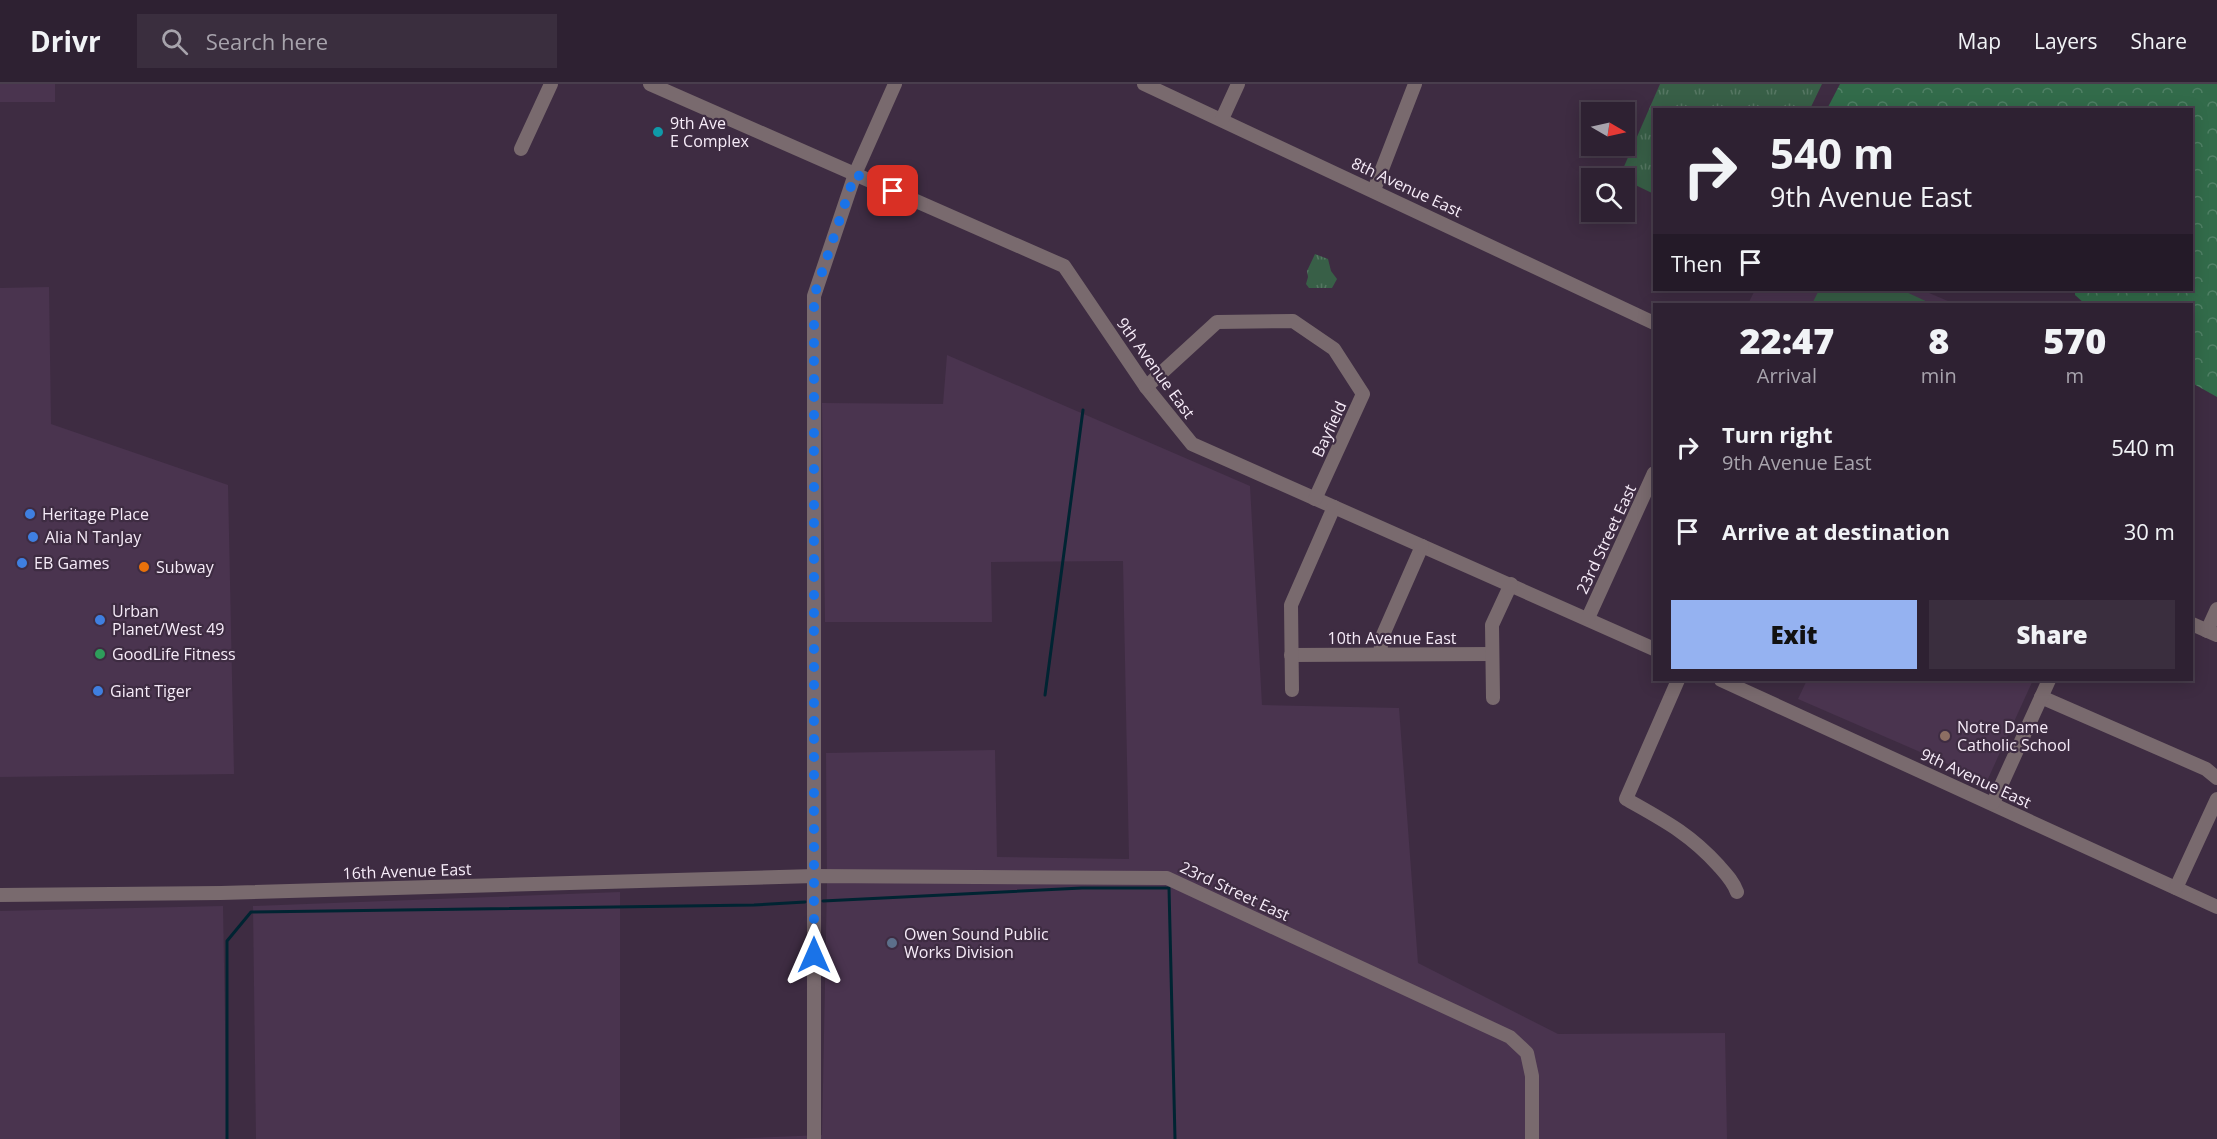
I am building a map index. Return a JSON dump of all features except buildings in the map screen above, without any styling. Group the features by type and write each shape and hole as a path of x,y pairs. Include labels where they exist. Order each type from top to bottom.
{"street":[{"path":"522,149 551,84"},
{"name":"9th Avenue East","path":"650,84 1064,266 1146,387 1192,444 1653,649"},
{"path":"814,1139 814,296 855,174 895,84"},
{"name":"8th Avenue East","path":"1144,84 1653,323"},
{"path":"1222,119 1238,84"},
{"path":"1374,190 1415,84"},
{"name":"Bayfield","path":"1146,387 1217,322 1293,321 1334,349 1364,394 1315,499"},
{"name":"23rd Street East","path":"1588,618 1653,476"},
{"path":"1292,690 1291,605 1334,507"},
{"path":"1380,654 1382,637 1422,546"},
{"path":"1493,698 1492,625 1511,584"},
{"path":"2193,624 2212,633 2217,609"},
{"name":"10th Avenue East","path":"1291,655 1492,654"},
{"path":"1678,681 1626,799 1680,829 1705,850 1733,882 1737,892"},
{"name":"9th Avenue East","path":"1723,681 2217,907"},
{"path":"1993,803 2049,681"},
{"path":"2041,697 2206,769 2217,778"},
{"path":"2176,888 2217,799"},
{"name":"16th Avenue East","path":"0,895 221,893 814,876"},
{"name":"23rd Street East","path":"814,876 1167,878 1510,1037 1527,1053 1532,1076 1532,1139"}],"shaded area":[{"path":"0,84 55,84 55,102 0,102"},
{"name":"Heritage Place","path":"49,287 51,424 228,485 234,774 0,777 0,288"},
{"path":"1754,291 1924,291 1953,303 1748,303"},
{"path":"947,355 1250,486 1262,705 1399,708 1418,963 1558,1034 1725,1033 1727,1139 727,1139 822,1135 827,884 826,753 995,750 997,857 1129,859 1123,561 991,562 992,622 825,622 822,403 943,404"},
{"name":"Notre Dame Catholic School","path":"1807,681 2033,681 1987,781 1798,699"},
{"path":"620,892 620,1139 256,1139 253,906"},
{"path":"223,906 227,1139 0,1139 0,911"}],"green space":[{"path":"1660,84 1822,84 1810,108 1653,108 1653,194 1635,185 1635,168 1623,168 1629,156 1635,156 1635,141"},
{"path":"1840,84 2217,84 2217,397 2193,384 2193,303 2084,303 2075,295 2075,291 2193,291 2193,108 1828,108"},
{"path":"1315,254 1328,259 1331,271 1337,279 1332,288 1309,288 1306,284 1307,271"},
{"path":"1818,291 1904,291 1930,303 1812,303"}],"waterway":[{"path":"1045,695 1083,410"},
{"path":"823,901 1082,888 1169,888 1175,1139"},
{"path":"227,1139 227,941 251,912 754,905 805,902"}],"place":[{"name":"9th Ave E Complex","path":"658,132"},
{"name":"Heritage Place","path":"30,514"},
{"name":"Alia N TanJay","path":"33,537"},
{"name":"EB Games","path":"22,563"},
{"name":"Subway","path":"144,567"},
{"name":"Urban Planet/West 49","path":"100,620"},
{"name":"GoodLife Fitness","path":"100,654"},
{"name":"Giant Tiger","path":"98,691"},
{"name":"Notre Dame Catholic School","path":"1945,736"},
{"name":"Owen Sound Public Works Division","path":"892,943"}],"route":[{"path":"814,955 814,296 855,174 893,191"}]}
